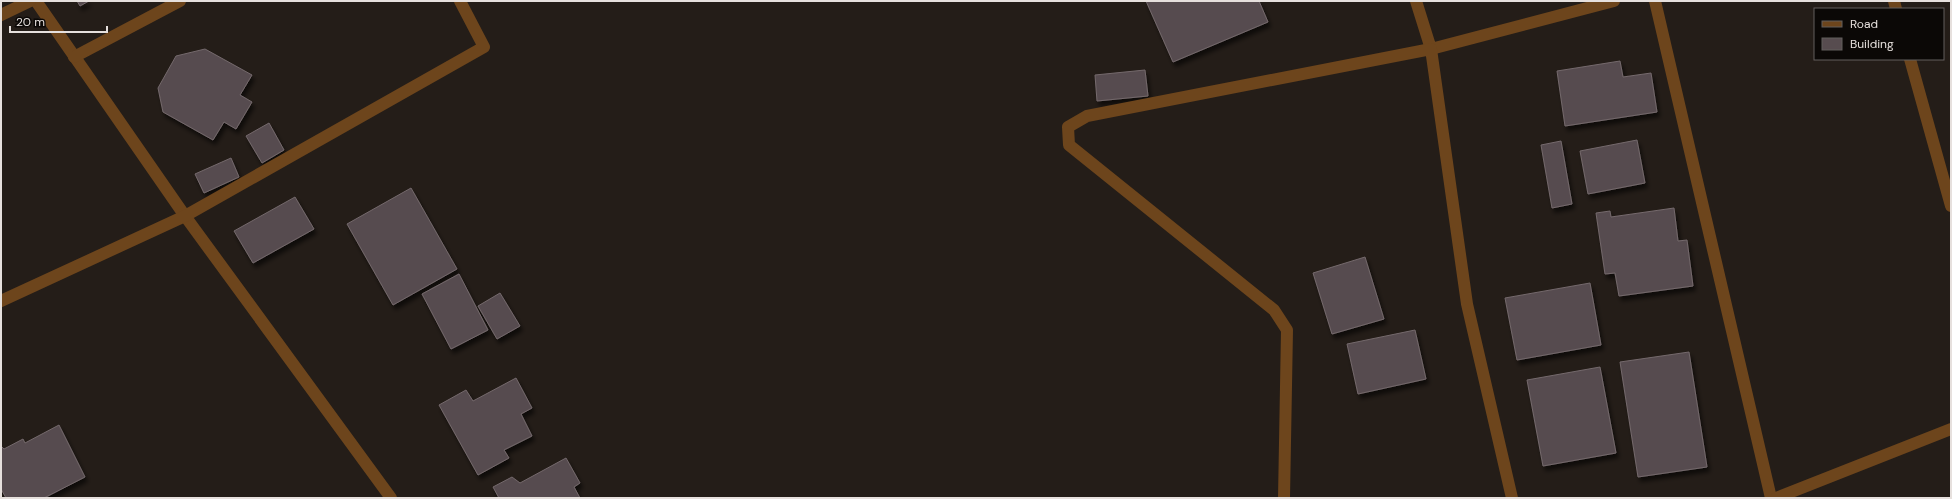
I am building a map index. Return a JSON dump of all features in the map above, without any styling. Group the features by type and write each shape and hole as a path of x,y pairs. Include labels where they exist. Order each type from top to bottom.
{"street":[{"path":"1,15 30,1"},
{"path":"36,1 186,216 391,498"},
{"path":"74,57 180,1"},
{"path":"1,301 186,216 484,46 460,1"},
{"path":"1416,1 1431,49 1467,304 1512,498"},
{"path":"1284,498 1287,330 1274,310 1069,145 1068,128 1087,116 1431,49 1614,1"},
{"path":"1655,1 1771,498"},
{"path":"1910,60 1951,206"},
{"path":"1776,498 1951,429"}],"building":[{"path":"77,1 89,1 80,6"},
{"path":"1146,1 1259,1 1268,22 1173,62"},
{"path":"205,49 252,75 240,95 252,102 236,129 224,122 213,140 163,112 158,88 176,56"},
{"path":"1620,61 1623,77 1651,73 1657,112 1565,126 1557,71"},
{"path":"1145,70 1148,96 1097,101 1095,75"},
{"path":"269,123 284,150 262,163 246,136"},
{"path":"1637,140 1645,183 1588,194 1580,151"},
{"path":"1561,141 1572,204 1552,208 1541,145"},
{"path":"231,158 239,177 204,193 195,174"},
{"path":"411,188 457,269 393,305 347,224"},
{"path":"295,197 314,229 253,263 234,231"},
{"path":"1674,208 1678,241 1687,240 1693,286 1619,296 1615,273 1605,274 1596,213 1610,211 1611,217"},
{"path":"1365,257 1384,319 1332,334 1313,273"},
{"path":"459,274 488,330 451,349 422,294"},
{"path":"1590,283 1601,345 1517,360 1505,298"},
{"path":"500,293 520,326 497,339 478,306"},
{"path":"1415,330 1426,379 1358,394 1347,344"},
{"path":"1689,352 1707,467 1638,477 1620,362"},
{"path":"1600,367 1616,453 1543,466 1527,380"},
{"path":"516,378 532,408 521,414 532,436 504,450 509,458 478,475 439,405 466,390 473,401"},
{"path":"59,425 85,477 44,498 6,498 1,489 1,446 4,449 23,439 25,443"},
{"path":"566,458 580,483 574,487 580,498 499,498 493,487 512,477 520,483"}]}
